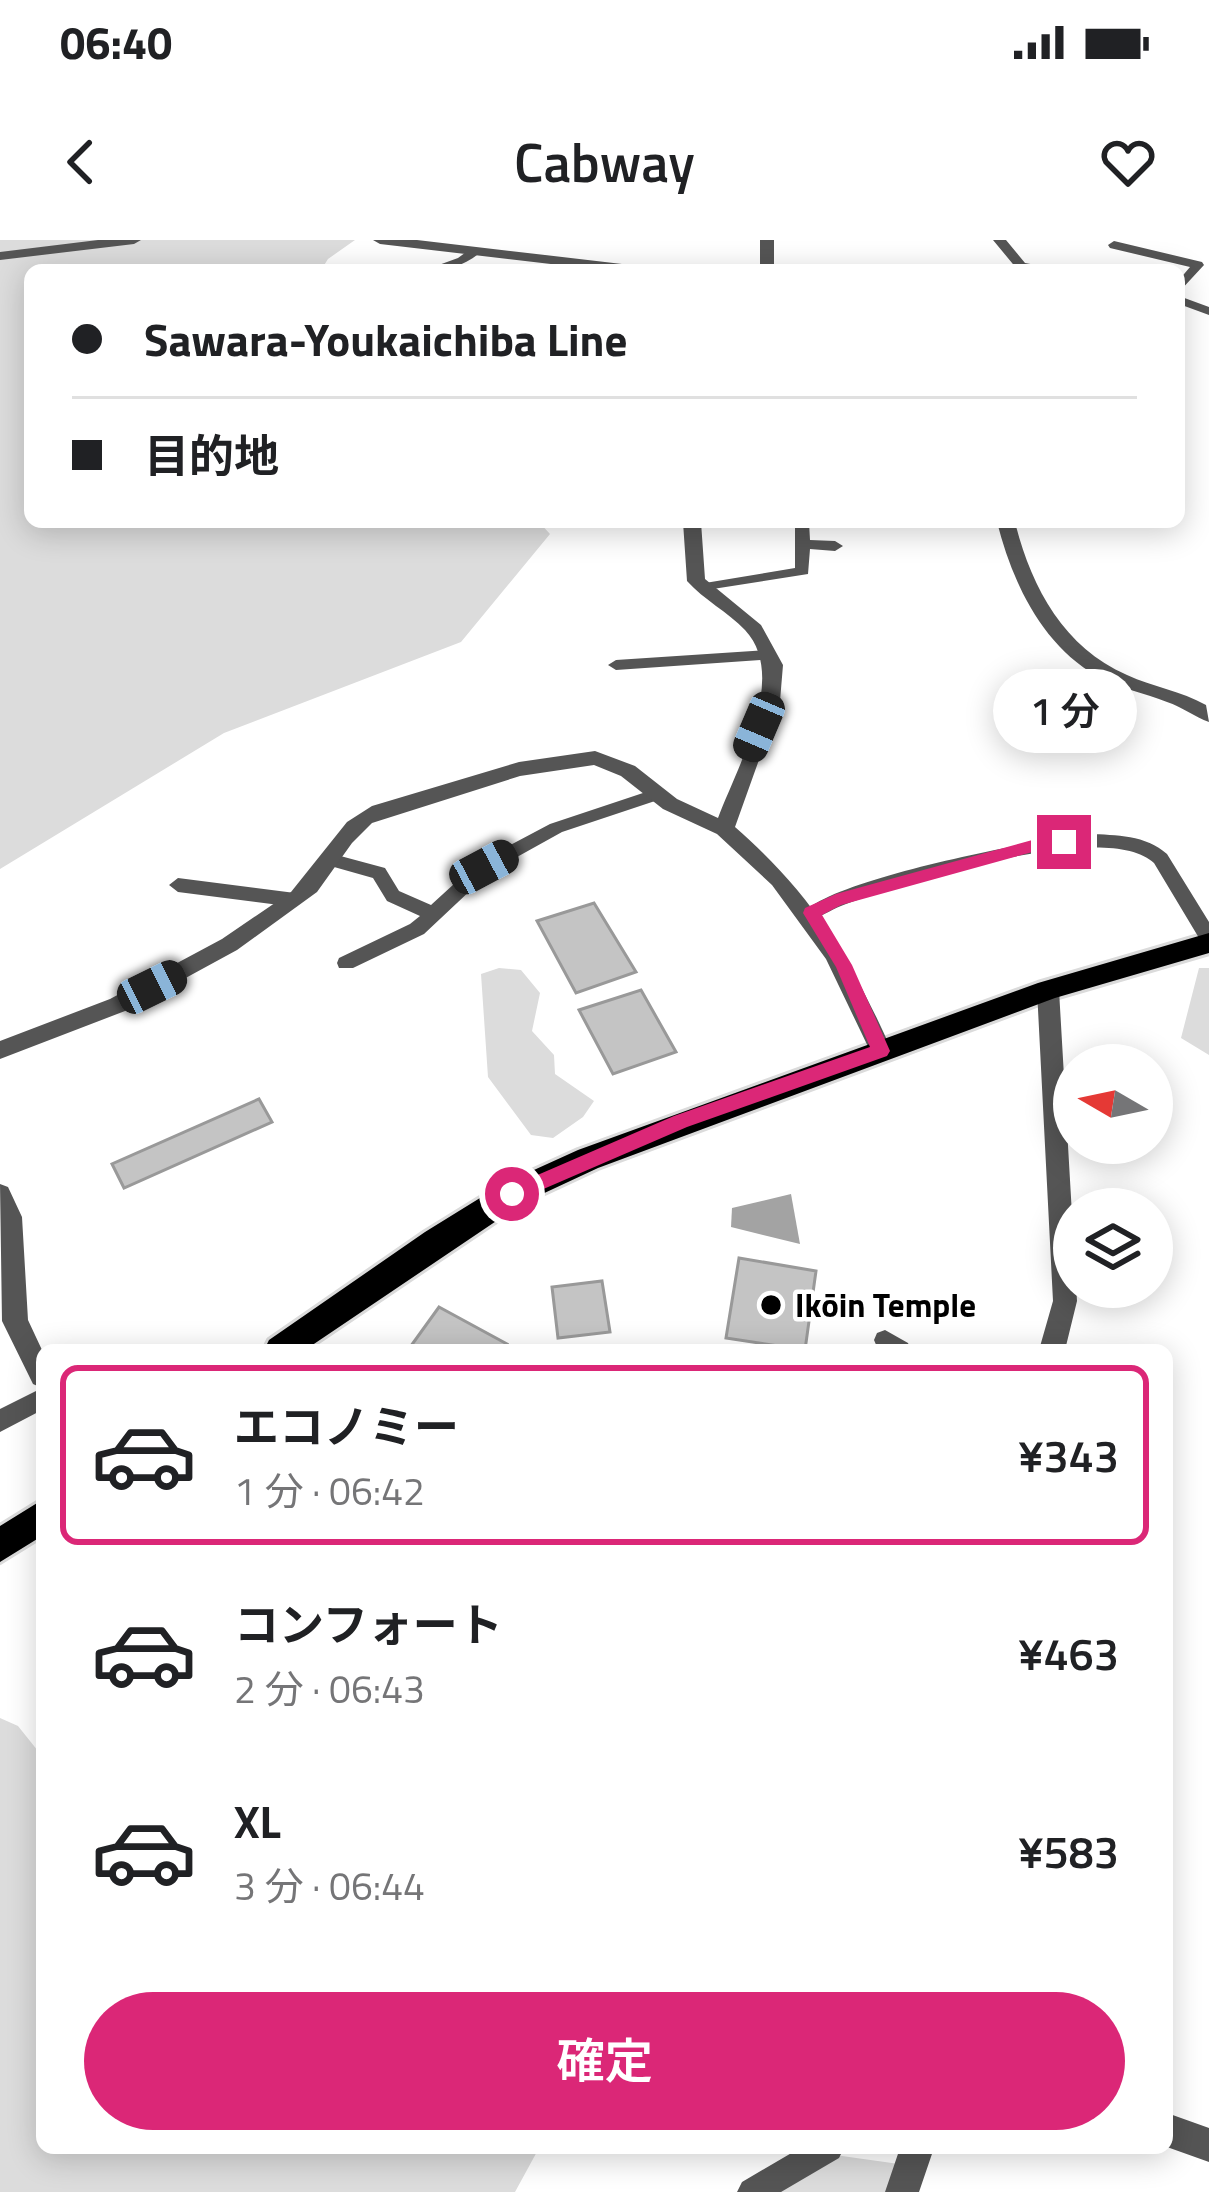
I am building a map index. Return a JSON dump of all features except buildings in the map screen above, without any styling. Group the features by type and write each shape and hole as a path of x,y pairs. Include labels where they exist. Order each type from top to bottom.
{"main road":[{"path":"289,1344 512,1194 681,1121 1048,990 1209,940"},
{"path":"0,1546 36,1520"}],"street":[{"path":"0,256 134,240"},
{"path":"380,240 580,264"},
{"path":"692,528 696,581 755,629 774,664 770,701 724,829"},
{"path":"1008,528 1022,580 1073,646 1117,679 1177,698 1209,716"},
{"path":"0,1050 120,1004 184,971 296,900 333,860 359,818 556,760 595,758 628,771 693,817 724,829 769,866 812,913 844,965 880,1051"},
{"path":"1048,990 1065,1301 1054,1344"},
{"path":"0,1194 10,1217 15,1321 36,1364"},
{"path":"1173,2132 1209,2145"},
{"path":"902,2192 915,2154"}],"lane":[{"path":"999,240 1019,264"},
{"path":"1114,245 1198,266 1185,284"},
{"path":"452,264 477,250"},
{"path":"705,589 803,571 802,528"},
{"path":"803,544 836,546"},
{"path":"616,665 768,655"},
{"path":"346,963 417,929 484,867 556,828 658,794"},
{"path":"812,913 836,900 1036,845 1093,838 1132,840 1157,855 1209,940"},
{"path":"333,860 379,873 392,896 433,914"},
{"path":"178,885 296,900"},
{"path":"0,1421 36,1401"},
{"path":"752,2192 818,2154"}],"shaded area":[{"path":"0,240 355,240 325,264 24,264 24,528 544,528 550,534 461,642 224,733 0,869"},
{"path":"499,968 521,970 540,993 532,1031 554,1055 555,1074 594,1101 583,1117 553,1138 531,1135 488,1077 481,974"},
{"path":"1199,968 1209,968 1209,1055 1181,1038"},
{"path":"791,1194 800,1244 731,1227 732,1208"},
{"path":"0,1718 18,1726 36,1748 36,2154 536,2154 515,2192 0,2192"},
{"path":"835,2155 906,2165 896,2192 772,2192"}],"place":[{"name":"Ikōin Temple","path":"771,1305"}],"route":[{"path":"512,1194 681,1121 880,1051 844,965 812,913 836,900 1036,845 1064,842"}]}
